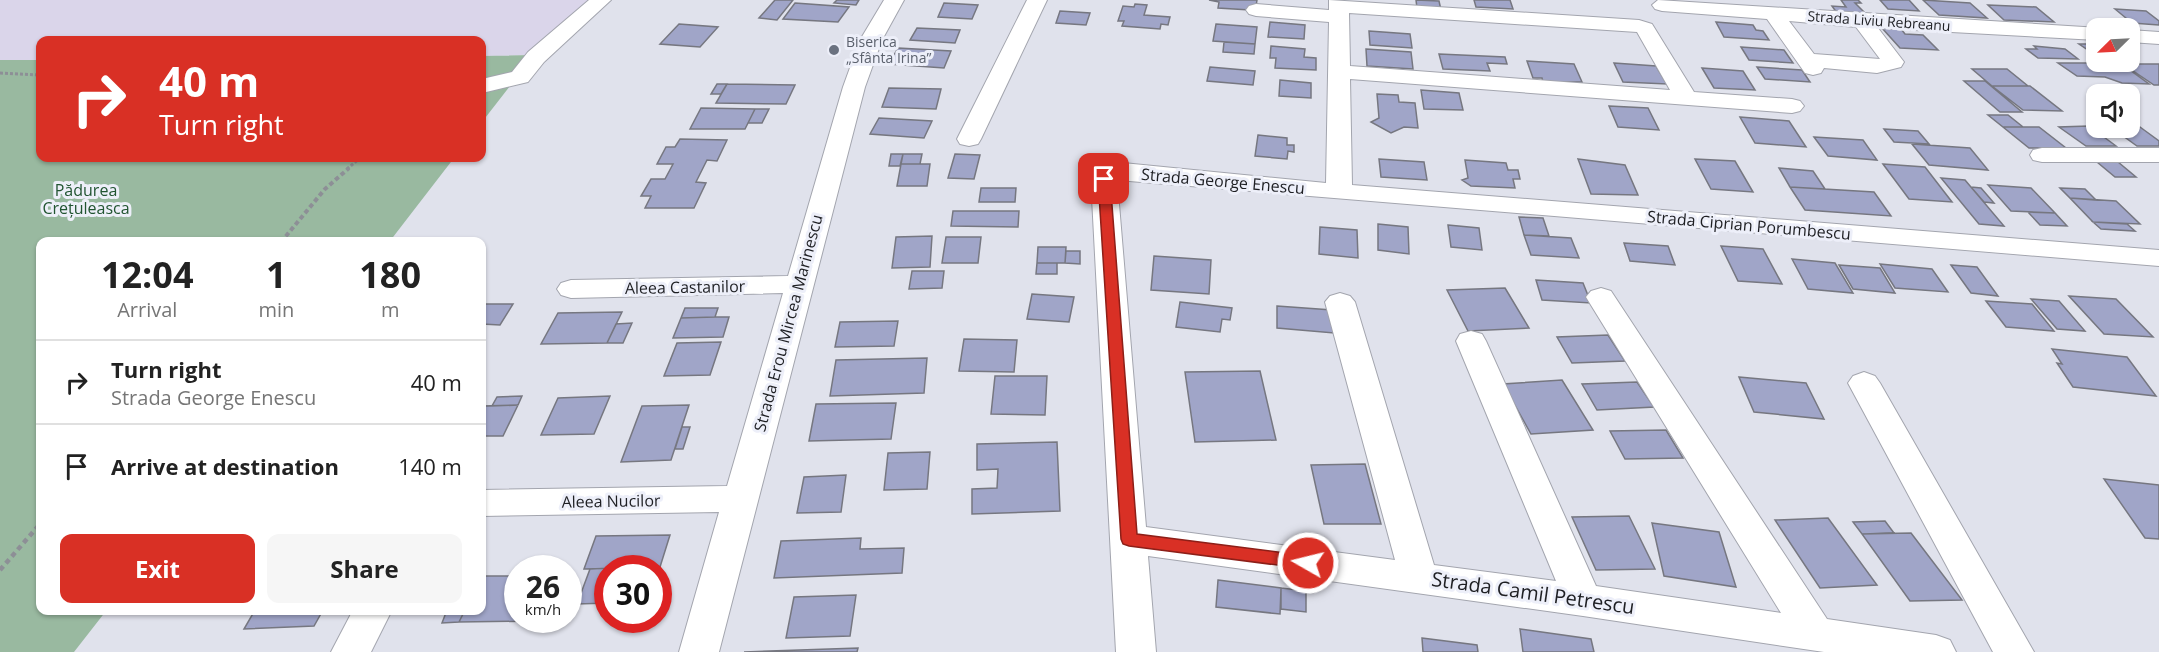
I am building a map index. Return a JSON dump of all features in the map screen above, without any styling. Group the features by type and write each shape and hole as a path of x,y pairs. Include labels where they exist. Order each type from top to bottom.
{"street":[{"path":"486,85 520,77 536,57 600,0"},
{"name":"Strada Erou Mircea Marinescu","path":"699,652 798,284 854,87 871,40 894,0"},
{"path":"969,139 1037,0"},
{"name":"Strada Liviu Rebreanu","path":"1662,5 1862,21 2086,33"},
{"path":"1256,10 1339,8 1639,26 1645,28 1687,99"},
{"path":"1339,8 1339,192"},
{"path":"1773,14 1810,64 1877,66 1893,62 1862,21"},
{"path":"2140,37 2159,38"},
{"path":"1339,72 1792,106"},
{"path":"2042,155 2159,155"},
{"name":"Strada George Enescu","path":"1136,652 1104,179 1107,174 1123,171 1339,192"},
{"name":"Strada Ciprian Porumbescu","path":"1339,192 2159,258"},
{"name":"Aleea Castanilor","path":"571,289 798,284"},
{"path":"1601,297 1815,634"},
{"path":"1341,302 1419,578"},
{"path":"1471,341 1583,600"},
{"path":"1864,382 2014,652"},
{"name":"Aleea Nucilor","path":"486,503 741,499"},
{"name":"Strada Camil Petrescu","path":"1129,539 1583,600 1936,652"},
{"path":"351,652 370,615"}],"path":[{"path":"0,73 36,75"},
{"path":"285,237 325,189 355,162"},
{"path":"0,570 36,529"}],"shaded area":[{"path":"0,0 602,0 534,55 486,56 486,36 36,36 36,60 0,60"}],"green space":[{"path":"534,55 486,117 486,56"},
{"name":"Pădurea Crețuleasca","path":"0,60 36,60 36,162 451,162 393,237 36,237 36,615 103,615 74,652 0,652"}],"building":[{"path":"775,0 793,0 777,20 759,18"},
{"path":"837,0 859,0 856,5 834,3"},
{"path":"1209,0 1257,0 1256,6 1250,10 1218,8 1219,2"},
{"path":"1416,0 1439,1 1441,10 1417,8"},
{"path":"1474,0 1510,0 1513,9 1476,7"},
{"path":"1841,0 1858,0 1861,3 1855,3 1866,14 1837,13 1832,6 1846,7"},
{"path":"1880,0 1909,0 1919,11 1888,9"},
{"path":"1923,0 1970,3 1987,18 1939,15"},
{"path":"795,3 849,7 838,22 783,19"},
{"path":"944,3 978,5 972,19 938,17"},
{"path":"1135,4 1147,5 1144,15 1170,17 1168,25 1161,24 1160,29 1122,26 1124,21 1118,21 1123,6 1134,7"},
{"path":"1988,5 2036,7 2054,22 2004,20"},
{"path":"2115,9 2146,11 2159,21 2159,25 2140,24 2140,18 2126,18"},
{"path":"1060,11 1090,13 1086,25 1056,23"},
{"path":"1270,22 1305,25 1304,39 1268,37"},
{"path":"1716,22 1753,25 1756,30 1763,31 1769,40 1724,37"},
{"path":"679,24 718,27 700,47 660,44"},
{"path":"1216,24 1257,27 1255,44 1213,41"},
{"path":"917,28 960,30 955,43 910,40"},
{"path":"1882,28 1901,29 1905,34 1923,35 1938,50 1900,48"},
{"path":"1369,31 1410,34 1412,48 1370,45"},
{"path":"1224,42 1255,44 1254,54 1223,52"},
{"path":"1271,46 1305,49 1304,57 1316,58 1316,70 1275,68 1276,58 1270,58"},
{"path":"2034,46 2065,49 2078,59 2038,58 2026,49 2037,49"},
{"path":"1741,47 1784,50 1793,63 1749,60"},
{"path":"898,48 951,51 944,68 889,64"},
{"path":"1366,49 1411,52 1413,69 1367,66"},
{"path":"1439,54 1505,57 1507,64 1487,63 1490,71 1443,69"},
{"path":"1527,61 1574,64 1582,82 1543,82 1542,78 1533,78"},
{"path":"1614,63 1656,66 1667,84 1623,82"},
{"path":"2058,63 2086,63 2086,72 2132,72 2149,84 2122,83 2105,77 2077,76"},
{"path":"2140,64 2159,64 2159,85 2154,85 2135,72 2140,72"},
{"path":"1210,67 1255,71 1253,85 1207,81"},
{"path":"1757,67 1802,70 1810,82 1765,79"},
{"path":"1702,68 1743,71 1755,90 1714,88"},
{"path":"1972,69 2007,69 2028,86 1992,86"},
{"path":"1280,80 1311,83 1311,98 1279,96"},
{"path":"1964,81 1985,81 2022,112 2000,112"},
{"path":"717,84 727,84 721,94 711,94"},
{"path":"727,84 795,85 786,104 716,103"},
{"path":"1992,86 2030,86 2062,111 2023,110"},
{"path":"889,88 941,89 936,109 882,107"},
{"path":"1421,90 1459,93 1463,110 1424,109"},
{"path":"1377,94 1398,95 1399,102 1415,103 1418,128 1404,127 1391,133 1371,122 1379,118"},
{"path":"1609,106 1648,108 1659,130 1618,127"},
{"path":"701,108 755,109 745,129 690,129"},
{"path":"755,109 769,109 762,123 748,123"},
{"path":"1988,115 2008,115 2023,127 2003,127"},
{"path":"1740,117 1789,121 1806,147 1755,143"},
{"path":"879,118 932,121 924,138 870,134"},
{"path":"2086,126 2086,138 2105,138 2116,146 2086,146 2059,127"},
{"path":"2003,127 2039,127 2066,148 2029,148"},
{"path":"2140,127 2159,141 2159,146 2137,146 2126,138 2140,138"},
{"path":"1884,129 1918,131 1929,144 1894,142"},
{"path":"1258,135 1287,138 1287,145 1294,145 1294,152 1288,151 1287,159 1255,156"},
{"path":"1814,137 1863,140 1877,160 1828,156"},
{"path":"680,139 727,140 717,161 707,160 696,182 706,183 694,208 645,208 651,196 641,196 651,179 665,179 673,164 657,164 666,147 675,147"},
{"path":"1912,144 1970,148 1988,170 1929,165"},
{"path":"891,154 903,154 900,166 889,166"},
{"path":"903,154 922,154 920,164 901,164"},
{"path":"955,154 980,155 974,179 948,178"},
{"path":"1379,159 1424,162 1427,180 1381,177"},
{"path":"1578,159 1625,165 1638,195 1591,194"},
{"path":"1695,159 1735,161 1753,192 1711,189"},
{"path":"1465,160 1506,163 1508,170 1518,170 1520,179 1513,179 1515,188 1471,186 1462,180 1468,178"},
{"path":"2097,162 2118,162 2136,177 2115,177"},
{"path":"901,164 930,164 927,186 897,186"},
{"path":"1883,164 1925,167 1952,202 1909,199"},
{"path":"1779,168 1813,171 1825,189 1790,187"},
{"path":"1941,178 1965,180 2004,226 1979,224"},
{"path":"1988,185 2031,188 2055,213 2011,211"},
{"path":"1790,187 1874,192 1891,216 1805,210"},
{"path":"1971,187 1981,188 1994,203 1984,202"},
{"path":"981,188 1016,188 1015,202 979,202"},
{"path":"2060,188 2085,189 2096,200 2070,198"},
{"path":"2070,198 2116,201 2140,224 2093,222"},
{"path":"953,211 1019,211 1018,227 951,226"},
{"path":"2028,212 2055,213 2067,226 2040,225"},
{"path":"1519,217 1543,218 1549,236 1524,235"},
{"path":"2093,222 2127,224 2135,231 2101,229"},
{"path":"1378,224 1408,227 1409,254 1378,250"},
{"path":"1448,225 1479,228 1482,250 1451,247"},
{"path":"1320,227 1357,230 1358,258 1319,254"},
{"path":"1524,235 1571,238 1579,258 1531,255"},
{"path":"932,236 930,267 892,268 896,237"},
{"path":"946,237 981,237 978,263 942,263"},
{"path":"1624,243 1668,246 1675,265 1630,261"},
{"path":"1721,246 1763,249 1782,284 1738,281"},
{"path":"1038,247 1066,247 1065,263 1037,263"},
{"path":"1066,251 1080,251 1080,264 1065,263"},
{"path":"1154,256 1211,260 1209,294 1151,290"},
{"path":"1792,259 1835,263 1853,293 1808,289"},
{"path":"1037,263 1057,263 1057,274 1036,274"},
{"path":"1880,264 1932,269 1948,292 1895,288"},
{"path":"1839,265 1880,268 1895,293 1853,289"},
{"path":"1951,265 1977,267 1998,296 1971,293"},
{"path":"912,271 944,271 942,288 909,289"},
{"path":"1536,280 1583,283 1591,303 1542,300"},
{"path":"1505,288 1529,328 1468,331 1447,290"},
{"path":"1032,294 1074,297 1069,322 1027,319"},
{"path":"2069,296 2116,299 2153,337 2104,334"},
{"path":"2031,299 2059,301 2085,331 2057,329"},
{"path":"1986,301 2032,304 2054,331 2006,327"},
{"path":"1180,302 1232,308 1230,320 1222,319 1220,332 1176,327"},
{"path":"486,304 513,304 500,325 486,324"},
{"path":"1277,306 1332,310 1334,333 1277,328"},
{"path":"685,308 718,308 715,317 681,318"},
{"path":"622,312 607,343 541,344 558,313"},
{"path":"729,317 723,337 673,338 681,318"},
{"path":"898,321 894,346 835,347 840,322"},
{"path":"632,323 623,343 607,343 616,324"},
{"path":"1608,335 1625,361 1572,363 1557,337"},
{"path":"964,339 1017,340 1014,372 959,371"},
{"path":"721,342 710,375 664,376 677,343"},
{"path":"2052,349 2127,357 2156,396 2073,387 2057,363 2062,364"},
{"path":"927,358 924,393 830,396 836,360"},
{"path":"1260,371 1276,440 1195,442 1185,372"},
{"path":"995,376 1047,376 1045,415 991,414"},
{"path":"1739,377 1806,383 1824,419 1754,412"},
{"path":"1562,380 1593,430 1531,434 1503,384"},
{"path":"1637,382 1654,407 1597,410 1582,384"},
{"path":"522,396 518,405 492,406 497,397"},
{"path":"610,396 594,434 541,435 558,398"},
{"path":"896,403 891,439 809,441 816,404"},
{"path":"518,405 503,436 486,436 486,406"},
{"path":"689,405 671,460 621,462 642,406"},
{"path":"682,427 690,427 683,449 675,449"},
{"path":"1666,430 1683,458 1625,459 1610,431"},
{"path":"1057,442 1060,511 972,514 972,489 997,488 998,469 977,470 977,444"},
{"path":"930,452 927,489 884,490 888,453"},
{"path":"1365,464 1381,524 1324,524 1311,465"},
{"path":"846,475 841,512 797,513 804,477"},
{"path":"2104,479 2159,485 2159,539 2145,538"},
{"path":"1629,516 1655,569 1596,570 1572,517"},
{"path":"1828,518 1877,585 1820,588 1775,520"},
{"path":"1885,521 1894,533 1862,534 1853,522"},
{"path":"1652,523 1719,532 1736,587 1664,576"},
{"path":"1911,533 1962,600 1910,601 1862,534"},
{"path":"670,535 664,555 594,555 594,569 584,569 596,536"},
{"path":"861,538 860,549 904,548 902,573 774,578 781,541"},
{"path":"590,569 594,569 594,603 582,604 582,591"},
{"path":"486,576 504,576 504,621 459,622 462,615 486,615"},
{"path":"1218,580 1281,588 1280,614 1216,607"},
{"path":"1281,588 1306,591 1306,612 1281,609"},
{"path":"856,595 850,636 786,638 794,597"},
{"path":"252,615 320,615 314,626 244,629"},
{"path":"445,615 462,615 459,622 442,623"},
{"path":"1520,629 1591,639 1594,652 1523,652"},
{"path":"1422,638 1477,645 1478,652 1423,652"},
{"path":"858,648 857,652 744,652"}],"place":[{"name":"Biserica „Sfânta Irina”","path":"834,50"}],"route":[{"path":"1104,179 1129,539 1308,563"}]}
